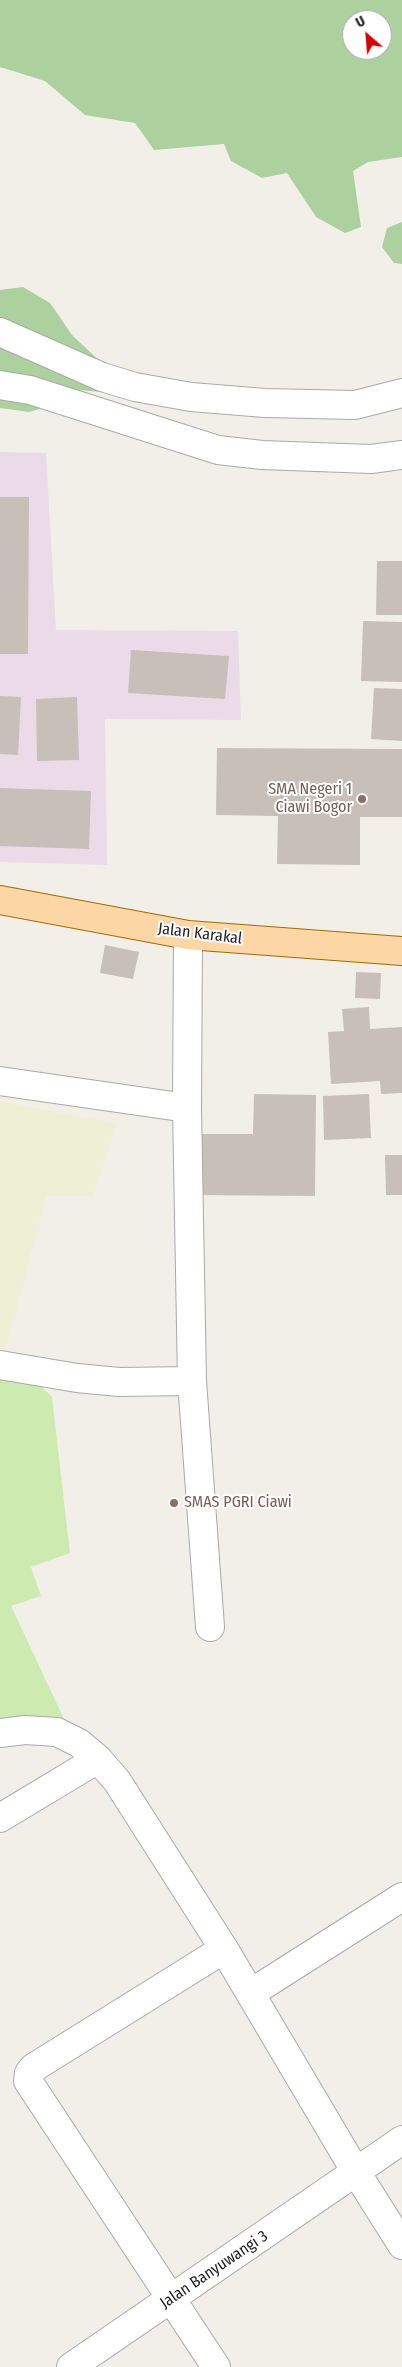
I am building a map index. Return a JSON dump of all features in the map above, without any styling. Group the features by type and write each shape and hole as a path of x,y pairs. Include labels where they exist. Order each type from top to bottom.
{"main road":[{"name":"Jalan Karakal","path":"0,900 188,935 402,950"}],"street":[{"path":"0,332 102,377 135,387 191,397 265,403 355,405 402,393"},
{"path":"0,385 30,390 218,450 262,455 371,459 402,454"},
{"path":"188,935 187,1108 192,1380 210,1627"},
{"path":"0,1080 187,1108"},
{"path":"0,1365 77,1378 110,1381 192,1380"},
{"path":"0,1733 24,1730 57,1732 79,1743 98,1759 132,1804 224,1949 356,2172 402,2245"},
{"path":"0,1818 98,1759"},
{"path":"251,1993 402,1897"},
{"path":"216,2367 28,2081 29,2073 224,1949"},
{"name":"Jalan Banyuwangi 3","path":"72,2367 402,2140"}],"shaded area":[{"path":"0,452 46,453 56,630 238,631 241,720 105,719 107,865 0,862"}],"green space":[{"path":"0,0 402,0 402,157 368,162 353,171 361,227 345,233 316,217 287,173 262,178 231,161 224,144 154,150 135,123 85,115 45,81 0,67"},
{"path":"402,222 402,264 394,263 382,247 387,228"},
{"path":"23,287 50,303 72,335 127,387 110,393 59,388 47,407 29,412 0,408 0,290"},
{"path":"0,1101 117,1124 93,1196 46,1196 3,1360 0,1360"},
{"path":"0,1371 35,1380 52,1397 70,1553 31,1567 41,1596 11,1606 64,1719 0,1728"}],"building":[{"path":"0,497 29,497 28,654 0,654"},
{"path":"377,561 402,561 402,615 376,615"},
{"path":"363,621 402,622 402,682 361,681"},
{"path":"131,650 229,656 225,699 128,693"},
{"path":"374,688 402,689 402,741 371,739"},
{"path":"0,696 21,697 18,755 0,754"},
{"path":"77,697 79,760 37,761 36,699"},
{"path":"217,748 402,749 402,817 360,817 360,865 277,864 278,816 216,815"},
{"path":"0,788 91,791 89,849 0,846"},
{"path":"105,945 139,952 133,979 100,973"},
{"path":"356,972 381,973 380,999 355,998"},
{"path":"369,1007 370,1029 402,1027 402,1093 381,1094 380,1081 331,1084 328,1032 344,1031 342,1009"},
{"path":"254,1094 316,1095 315,1196 190,1195 191,1134 253,1134"},
{"path":"369,1094 371,1138 324,1140 323,1096"},
{"path":"385,1155 402,1155 402,1195 386,1195"}],"place":[{"name":"SMA Negeri 1 Ciawi Bogor","path":"362,799"},
{"name":"SMAS PGRI Ciawi","path":"174,1503"}]}
